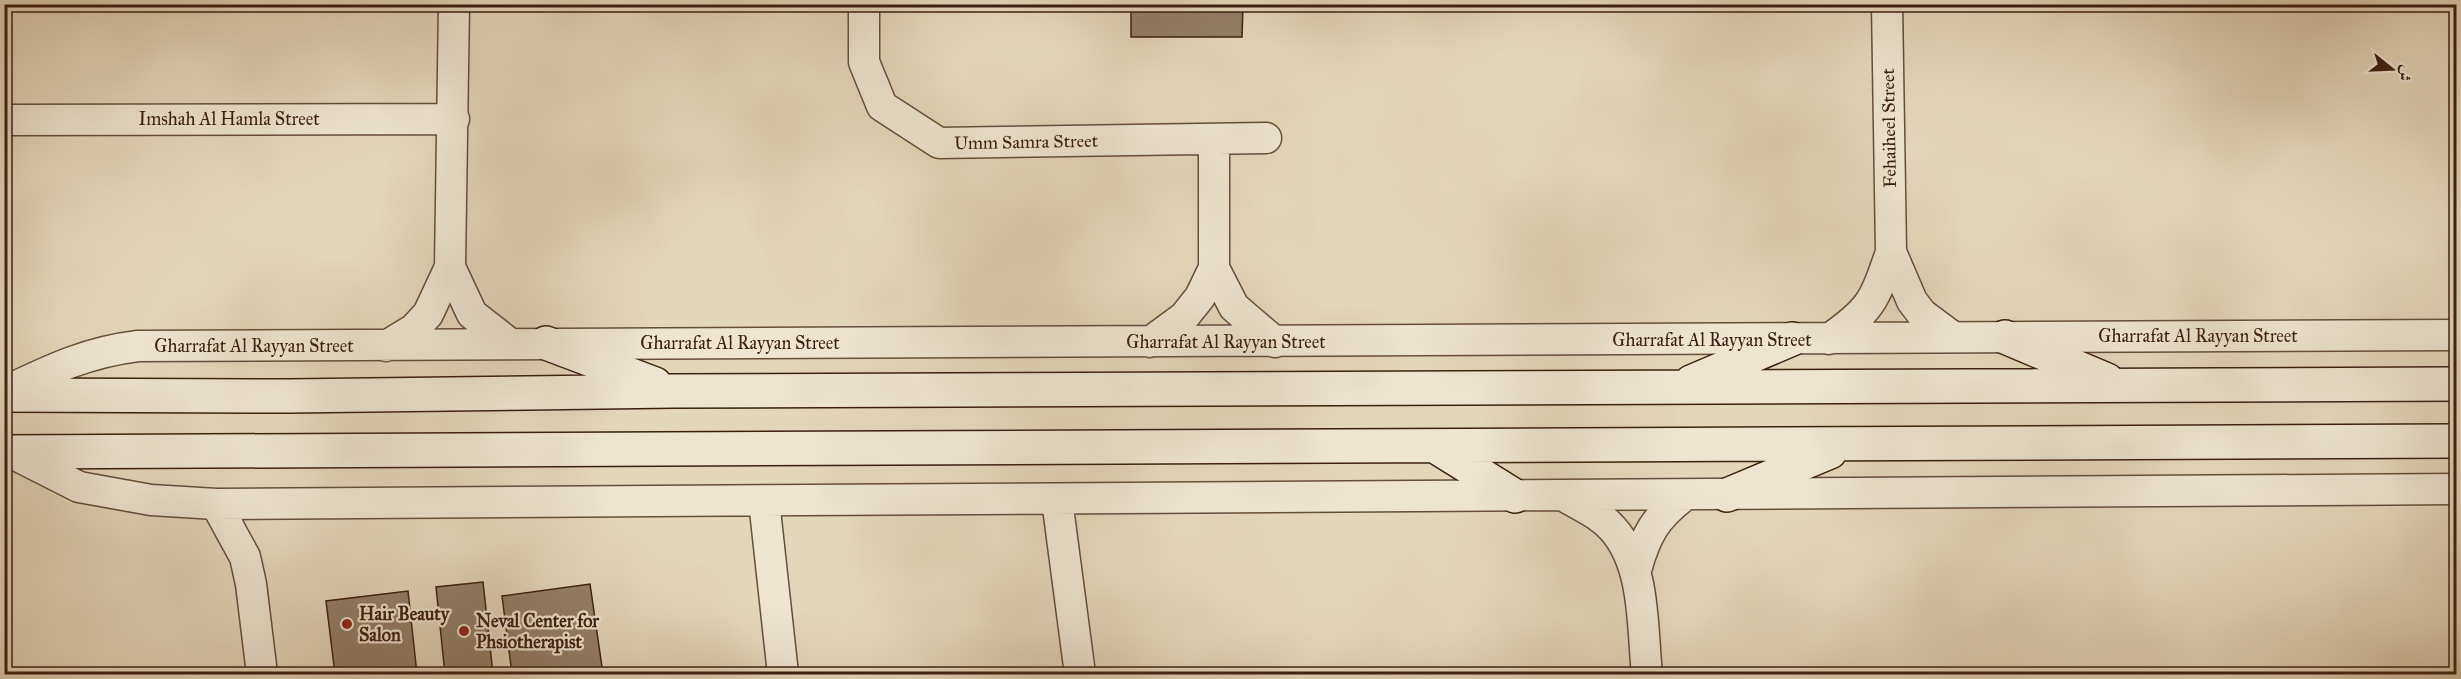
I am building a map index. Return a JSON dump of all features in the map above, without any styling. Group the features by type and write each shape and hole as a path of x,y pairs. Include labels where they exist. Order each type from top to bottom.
{"main road":[{"path":"2005,336 2119,385"},
{"path":"1677,388 1792,339"},
{"path":"546,343 674,391"},
{"name":"Gharrafat Al Rayyan Street","path":"4,393 289,396 674,391 2457,384"},
{"path":"7,452 1438,448 2457,441"},
{"path":"1726,495 1845,446"},
{"path":"1438,448 1515,496"}],"street":[{"path":"386,346 414,330 428,314 450,267 454,4"},
{"name":"Umm Samra Street","path":"864,4 864,62 882,106 939,143 1266,138"},
{"name":"Fehaiheel Street","path":"1829,339 1865,312 1877,291 1891,252 1887,4"},
{"name":"Imshah Al Hamla Street","path":"4,120 454,119"},
{"path":"1150,342 1184,317 1200,297 1214,268 1214,139"},
{"name":"Fehaiheel Street","path":"1891,252 1912,301 1922,314 1953,337"},
{"path":"450,267 472,314 509,343"},
{"path":"1214,268 1234,307 1275,342"},
{"name":"Gharrafat Al Rayyan Street","path":"4,393 70,361 122,348 509,343 1275,342 2457,335"},
{"path":"7,452 79,487 151,500 216,504 2457,489"},
{"path":"1636,570 1650,530 1663,512 1685,495"},
{"path":"1564,496 1612,528 1621,539 1636,570 1647,675"},
{"path":"1057,500 1080,675"},
{"path":"764,501 783,675"},
{"path":"216,504 244,557 251,585 262,675"}],"building":[{"path":"1131,4 1243,4 1242,37 1131,37"},
{"name":"Neval Center for Phsiotherapist","path":"483,582 493,674 445,674 436,587"},
{"path":"590,584 603,674 512,674 502,596"},
{"path":"408,591 417,674 335,674 326,601"}],"place":[{"name":"Hair Beauty Salon","path":"347,624"},
{"name":"Neval Center for Phsiotherapist","path":"464,631"}]}
